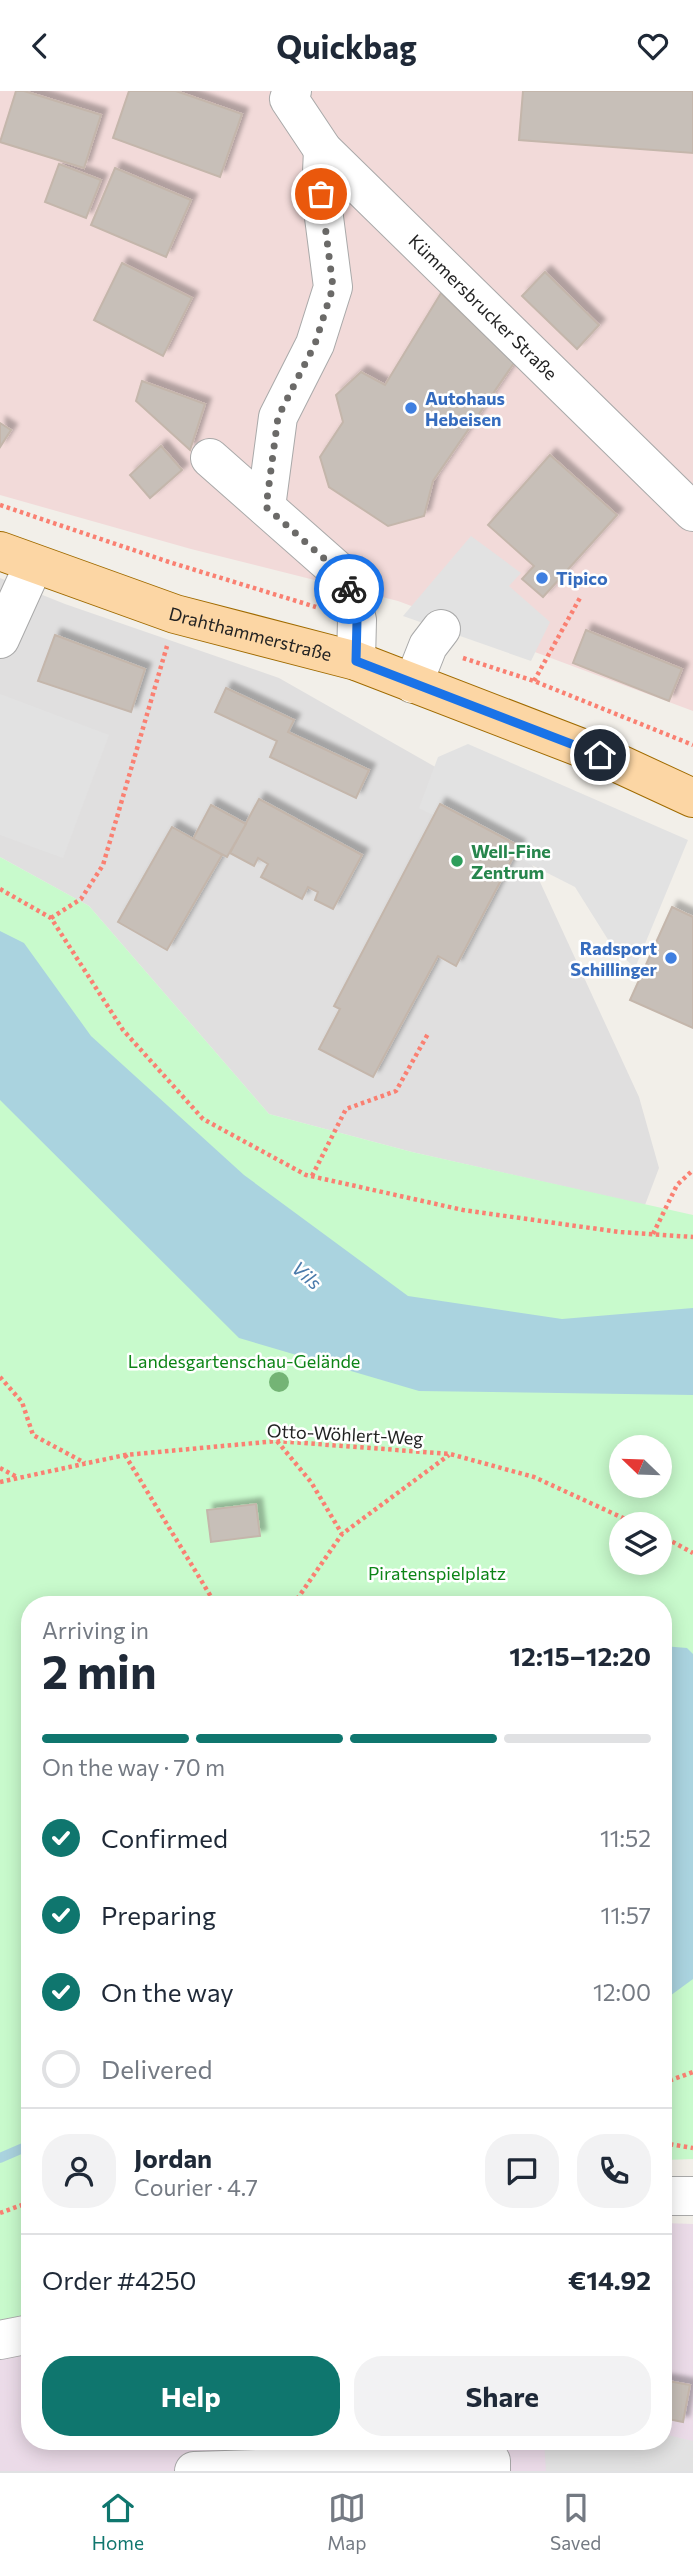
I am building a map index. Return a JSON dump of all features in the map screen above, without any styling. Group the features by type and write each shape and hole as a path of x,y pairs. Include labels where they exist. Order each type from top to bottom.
{"main road":[{"name":"Drahthammerstraße","path":"17,557 175,614 356,661 600,755 693,798"}],"street":[{"name":"Kümmersbrucker Straße","path":"292,91 289,99 323,150 693,512"},
{"path":"266,507 278,417 315,344 333,287 321,194 323,150"},
{"path":"209,458 346,578 357,620 356,661"},
{"path":"0,639 17,557"},
{"path":"413,684 428,646 441,629"},
{"path":"672,2196 693,2196"},
{"path":"0,2340 21,2336"},
{"path":"194,2471 491,2461 491,2471"}],"path":[{"path":"534,681 581,596"},
{"path":"51,918 81,899 103,865 156,689 175,614"},
{"path":"0,889 51,918 123,1030 203,1119 312,1176 463,1210 619,1232 693,1237"},
{"path":"312,1176 346,1109 396,1091 429,1032"},
{"path":"653,1234 677,1185 693,1170"},
{"path":"0,1377 22,1402 33,1436 85,1463"},
{"path":"278,1441 311,1482 342,1534"},
{"name":"Otto-Wöhlert-Weg","path":"0,1482 125,1455 278,1441 450,1454 534,1477 610,1512"},
{"path":"299,1596 342,1534 450,1454"},
{"path":"125,1455 211,1596"},
{"path":"0,1468 18,1478"},
{"path":"672,1542 693,1553"},
{"path":"672,2080 693,2072"},
{"path":"672,2145 693,2148"},
{"path":"0,2213 21,2205"}],"shaded area":[{"path":"0,91 693,91 693,711 398,601 191,549 0,495"},
{"path":"471,536 521,573 509,586 550,622 531,661 403,616"},
{"path":"0,578 65,604 279,678 453,777 523,845 639,1097 659,1168 645,1205 412,1152 269,1114 89,906 0,857"},
{"path":"0,694 109,735 63,858 0,835"},
{"path":"468,744 688,840 635,968 612,946 575,887 419,808 438,757"},
{"path":"672,2223 693,2224 693,2471 0,2471 0,2357 21,2351 21,2450 672,2450"},
{"path":"672,2436 693,2441 693,2471 546,2471 545,2450 672,2450"}],"green space":[{"name":"Landesgartenschau-Gelände","path":"0,857 89,906 269,1114 412,1152 693,1215 693,2159 672,2160 672,1596 21,1596 21,2324 0,2328"}],"water":[{"name":"Vils","path":"0,931 24,943 91,1036 244,1175 408,1296 562,1319 693,1308 693,1395 419,1391 239,1338 0,1100"},
{"path":"672,1647 687,1648 693,1654 693,1979 672,1994"}],"building":[{"path":"16,91 24,91 101,115 84,168 0,142"},
{"path":"129,91 176,91 242,114 220,177 113,138"},
{"path":"523,91 693,91 693,153 519,140"},
{"path":"59,164 101,180 86,218 45,202"},
{"path":"115,168 191,200 166,257 91,225"},
{"path":"122,263 192,298 163,356 94,320"},
{"path":"545,272 599,325 577,349 522,296"},
{"name":"Autohaus Hebeisen","path":"441,293 514,363 433,481 424,516 388,526 329,487 320,457 343,422 336,395 361,372 385,385"},
{"path":"142,381 205,404 190,450 136,401"},
{"path":"0,423 11,430 0,447"},
{"path":"161,446 182,470 150,498 130,475"},
{"path":"550,455 617,515 543,597 522,579 534,566 488,525"},
{"path":"586,630 682,669 669,701 573,663"},
{"path":"55,635 145,669 131,712 38,681"},
{"path":"226,688 294,720 288,732 369,770 356,798 270,757 277,741 215,712"},
{"path":"259,799 362,855 333,909 315,900 318,892 308,887 302,899 261,877 268,864 258,858 254,866 230,853"},
{"path":"440,804 519,846 456,966 438,956 373,1077 319,1049 340,1009 334,1006"},
{"path":"211,805 246,824 227,857 193,839"},
{"path":"172,827 222,855 167,950 118,922"},
{"name":"Radsport Schillinger","path":"672,907 693,917 693,1028 630,1000"},
{"path":"256,1504 260,1536 211,1542 207,1510"},
{"path":"672,2382 690,2385 683,2422 672,2420"}],"waterway":[{"path":"0,2158 21,2149"}],"way so far":[{"path":"321,194 333,287 315,344 278,417 266,507 346,578 349,589"}],"place":[{"name":"Autohaus Hebeisen","path":"411,408"},
{"name":"Tipico","path":"542,578"},
{"name":"Well-Fine Zentrum","path":"457,861"},
{"name":"Radsport Schillinger","path":"671,958"}],"route":[{"path":"349,589 357,620 356,661 600,755"}],"park label":[{"name":"Piratenspielplatz","path":"437,1573"}]}
